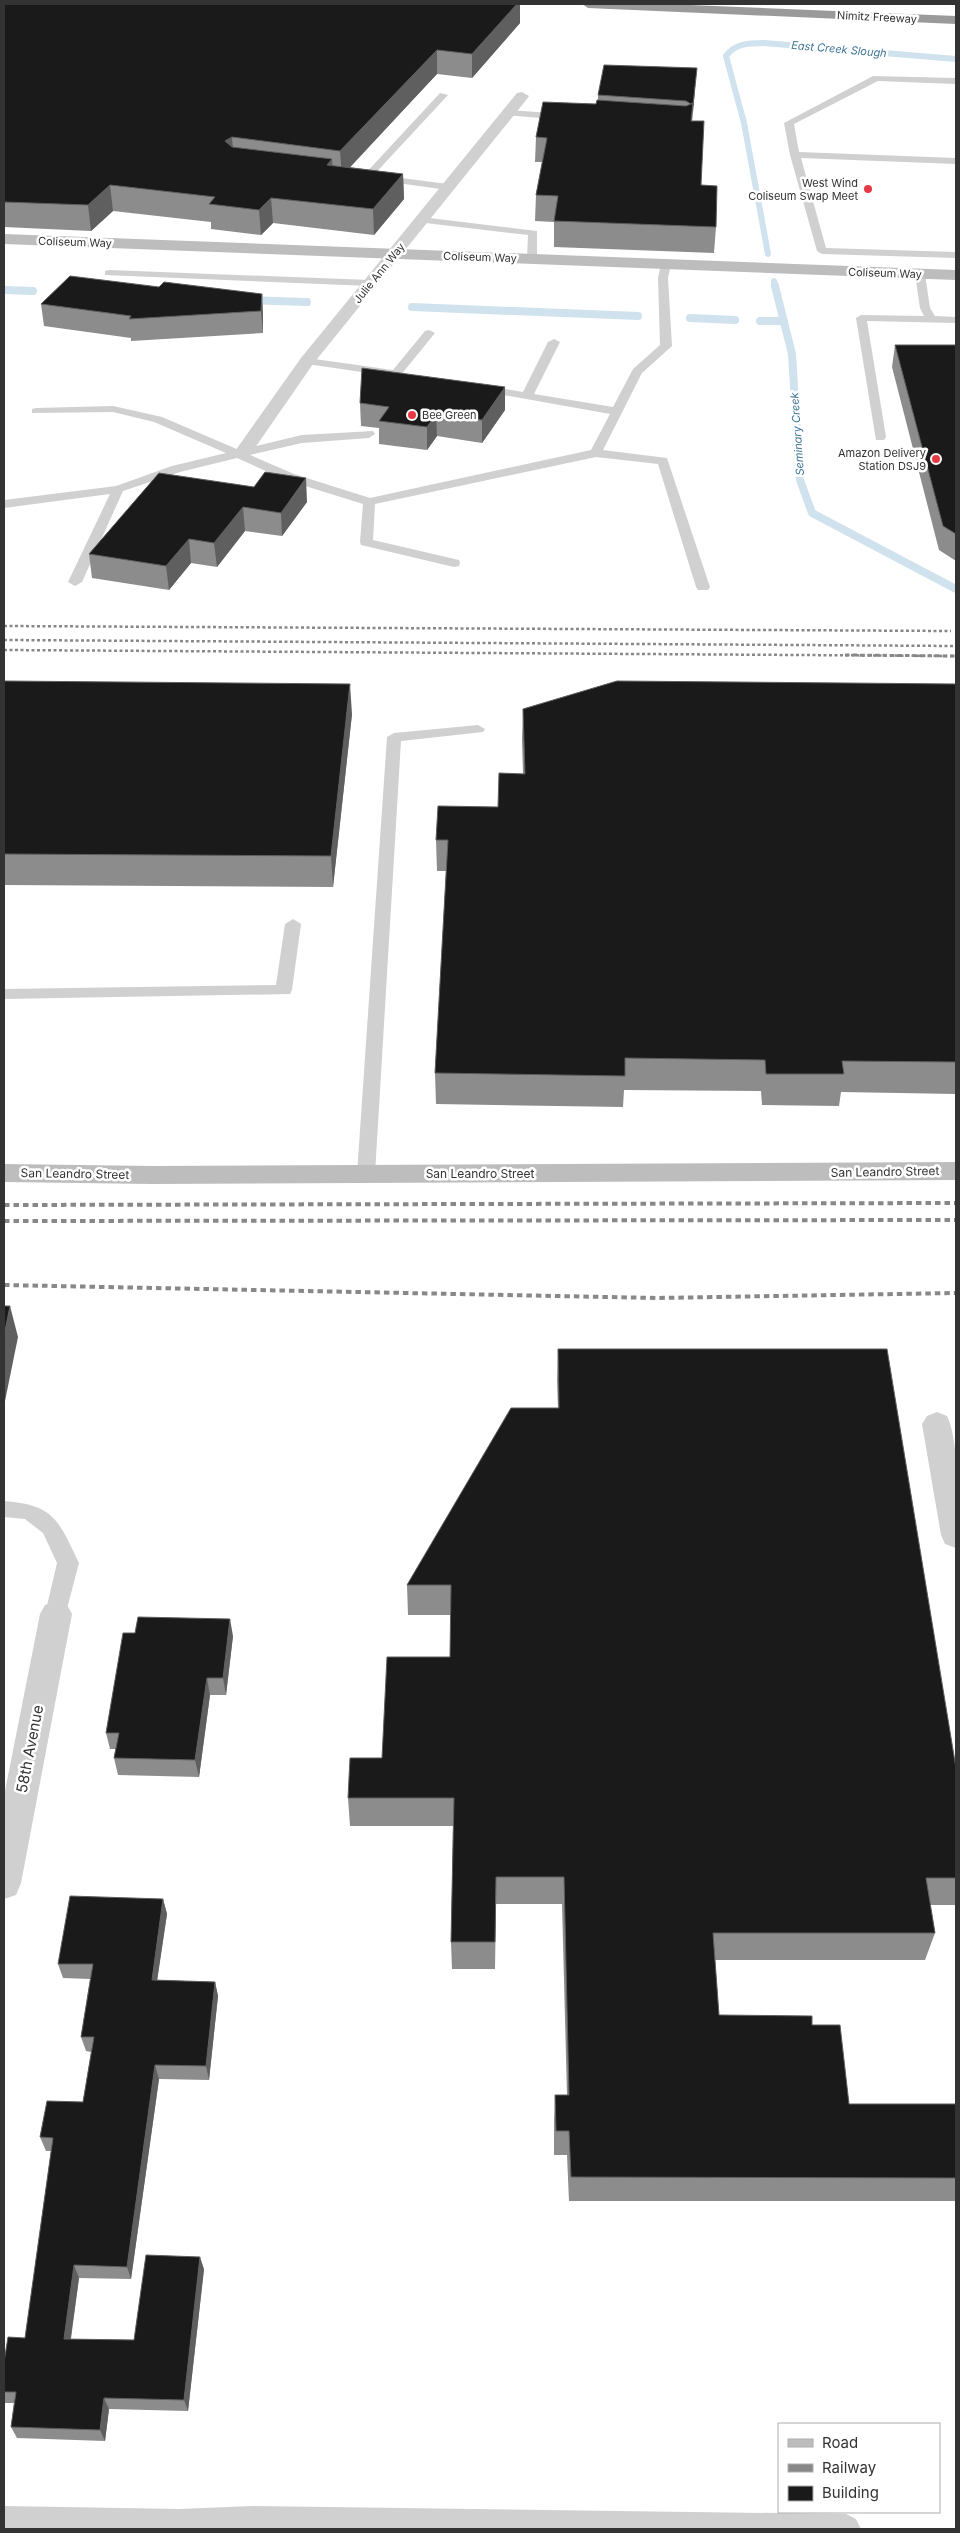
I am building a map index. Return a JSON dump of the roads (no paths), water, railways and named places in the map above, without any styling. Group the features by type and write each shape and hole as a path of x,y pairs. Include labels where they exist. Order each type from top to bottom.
{"highway":[{"name":"Nimitz Freeway","path":"588,4 956,20"}],"street":[{"name":"Julie Ann Way","path":"242,454 307,361 522,96"},
{"name":"Coliseum Way","path":"4,239 956,275"},
{"name":"San Leandro Street","path":"4,1173 366,1174 956,1171"},
{"path":"937,1424 956,1535"},
{"name":"58th Avenue","path":"4,1883 56,1614"}],"lane":[{"path":"956,82 876,78 789,123 795,156 822,251 956,255"},
{"path":"442,96 365,180 448,187"},
{"path":"508,114 577,118"},
{"path":"795,156 956,161"},
{"path":"422,220 532,232 532,259"},
{"path":"596,453 615,411 637,371 666,346 663,278 666,264"},
{"path":"109,273 370,283"},
{"path":"920,274 925,308 930,320"},
{"path":"880,437 861,318 956,320"},
{"path":"307,361 401,375 429,333"},
{"path":"527,396 554,342"},
{"path":"471,387 615,411"},
{"path":"36,411 113,409 158,419 290,476 369,502 596,453 663,461 703,587"},
{"path":"4,504 118,489 168,472 302,439 369,434"},
{"path":"75,582 118,489"},
{"path":"369,502 366,542 454,563"},
{"path":"366,1174 394,737 478,729"},
{"path":"4,994 284,990 293,924"},
{"path":"4,1509 29,1511 51,1526 68,1563 56,1614"},
{"path":"4,1517 29,1511"},
{"path":"4,2521 179,2524 253,2521 846,2529"}],"waterway":[{"name":"East Creek Slough","path":"768,254 744,123 726,56 738,46 764,43 956,59"},
{"name":"Seminary Creek","path":"774,281 776,287"},
{"name":"Seminary Creek","path":"775,286 784,321"},
{"path":"4,290 33,291"},
{"path":"246,300 307,302"},
{"path":"412,307 638,316"},
{"path":"690,318 735,320"},
{"path":"760,321 784,321"},
{"name":"Seminary Creek","path":"784,321 792,354 800,480 812,513 956,589"}],"railway":[{"path":"4,626 951,631"},
{"path":"4,640 956,646"},
{"path":"4,650 956,656 845,655"},
{"path":"4,1205 956,1203"},
{"path":"4,1221 956,1220"},
{"path":"4,1285 657,1298 956,1293"}],"place":[{"name":"West Wind Coliseum Swap Meet","path":"868,189"},
{"name":"Bee Green","path":"412,415"},
{"name":"Amazon Delivery Station DSJ9","path":"936,459"}]}
